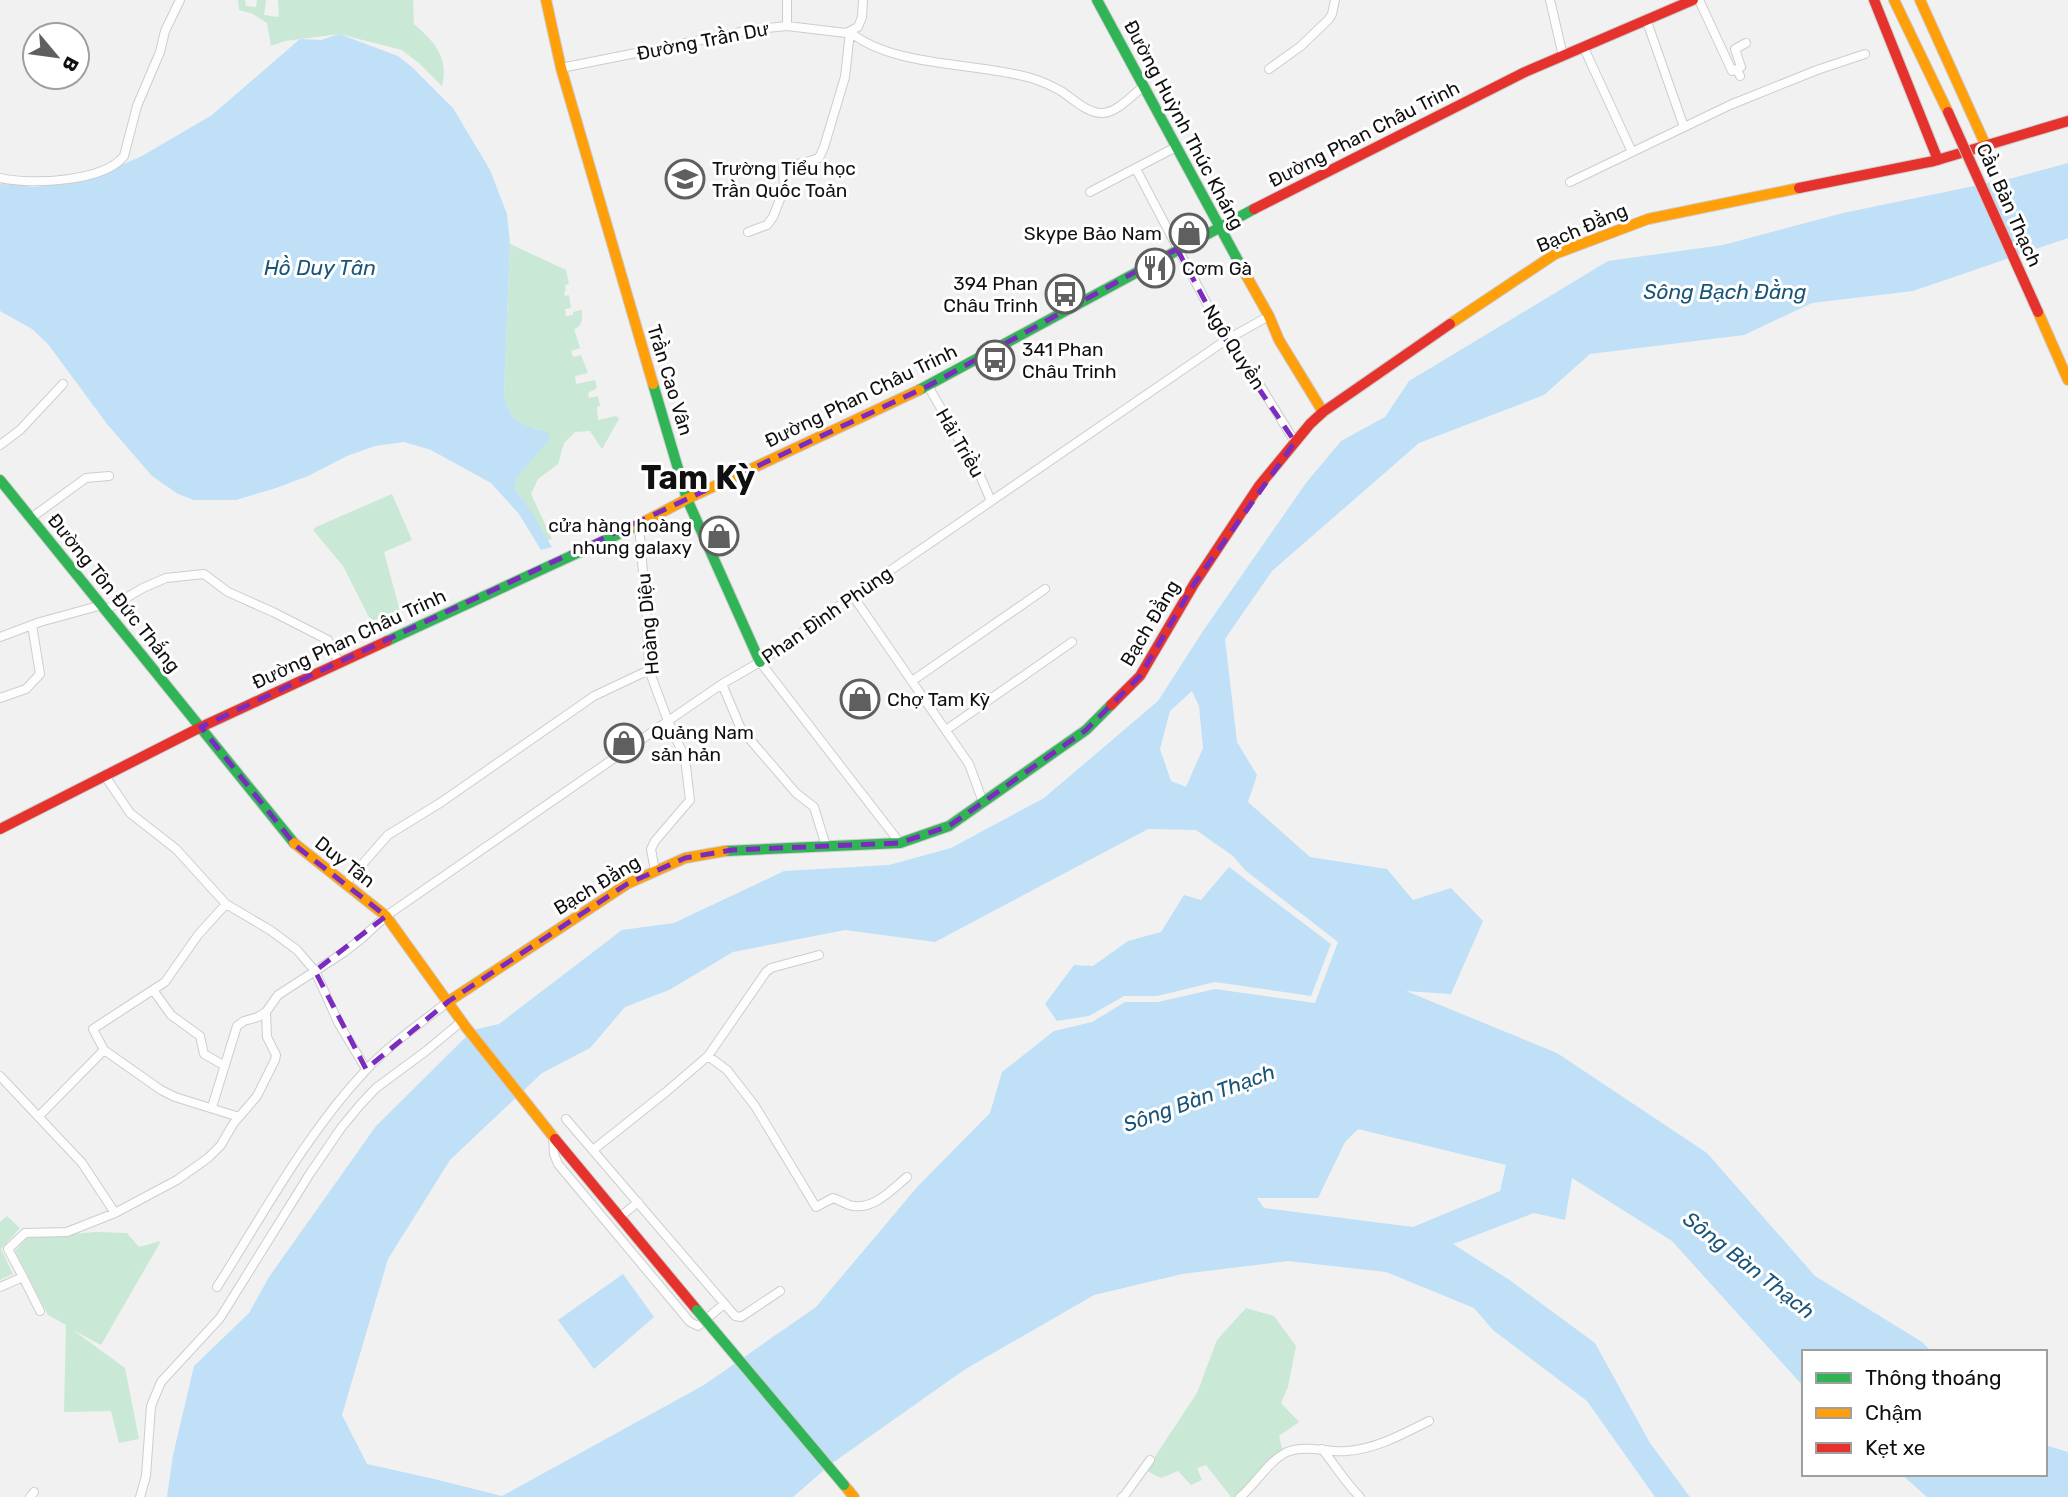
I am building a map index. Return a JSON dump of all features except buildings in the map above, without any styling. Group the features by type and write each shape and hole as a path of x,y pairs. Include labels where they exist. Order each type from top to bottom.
{"street":[{"path":"0,178 40,182 61,180 109,169 119,162 124,156 137,106 160,52 165,31 180,0"},
{"name":"Trần Cao Vân","path":"546,0 561,68 687,499 760,662 900,843"},
{"path":"787,0 787,26"},
{"path":"850,32 858,27 862,17 863,0"},
{"name":"Đường Huỳnh Thúc Kháng","path":"1097,0 1269,316 1279,340 1323,412"},
{"path":"1269,69 1301,46 1329,19 1335,0"},
{"path":"1550,0 1563,56"},
{"name":"Đường Phan Châu Trinh","path":"0,829 201,727 639,524 928,386 1177,249 1525,72 1693,0"},
{"path":"1699,0 1732,71 1739,72 1741,67 1735,49 1746,43"},
{"path":"1874,0 1938,160"},
{"name":"Cầu Bàn Thạch","path":"1894,0 1948,112 2068,380"},
{"path":"1920,0 1986,146"},
{"path":"1646,19 1684,128"},
{"name":"Đường Trần Dư","path":"561,68 756,29 787,26 850,32"},
{"path":"850,32 863,42 890,53 1031,78 1058,89 1088,110 1103,113 1116,108 1143,87"},
{"path":"748,232 768,225 773,217 784,189 783,166 819,158 845,77 850,32"},
{"path":"1583,47 1632,152"},
{"path":"1570,182 1730,105 1865,54"},
{"name":"Bạch Đằng","path":"217,1287 308,1143 366,1069 449,1001 627,884 685,858 732,850 900,843 949,826 1086,730 1140,676 1194,584 1259,486 1323,412 1555,254 1648,219 1938,160 2068,121"},
{"path":"1090,192 1176,147"},
{"name":"Ngô Quyền","path":"1136,169 1226,340 1256,379 1295,442"},
{"name":"Phan Đình Phùng","path":"212,1107 239,1023 266,1012 278,995 361,939 386,916 1226,340 1269,316"},
{"path":"0,445 20,429 63,384"},
{"name":"Hải Triều","path":"928,386 981,478 991,501"},
{"path":"31,518 86,478 109,476"},
{"name":"Đường Tôn Đức Thắng","path":"0,480 201,727"},
{"name":"Hoàng Diệu","path":"639,524 649,670 685,758 690,800 660,834 651,849 655,871"},
{"path":"0,637 36,623 104,607 166,578 204,574 228,592 328,640 339,663"},
{"path":"912,681 1045,589"},
{"path":"853,596 969,764 984,802"},
{"path":"0,698 26,689 40,674 36,623"},
{"path":"946,730 1072,642"},
{"path":"345,884 397,828 440,803 594,696 649,670"},
{"path":"722,684 741,729 796,793 814,807 826,846"},
{"name":"Duy Tân","path":"201,727 296,846 386,916 464,1024 536,1116 854,1497"},
{"path":"105,776 130,813 176,849 226,904 292,945 315,971 340,1024 366,1069"},
{"path":"226,904 198,935 165,982 93,1028 104,1050 161,1090 188,1102 239,1117"},
{"path":"593,1150 708,1056 766,972 771,968 819,955"},
{"path":"153,990 171,1015 200,1035 204,1054 225,1066"},
{"path":"40,1311 8,1249 25,1233 67,1232 115,1213 200,1165 221,1145 257,1096 275,1060 276,1055 267,1037 266,1012"},
{"path":"140,1497 146,1476 152,1406 161,1382 220,1318 309,1175 376,1087 464,1024"},
{"path":"39,1116 104,1050"},
{"path":"708,1056 727,1070 755,1106 816,1208 834,1198 851,1206 866,1205 879,1200 907,1177"},
{"path":"0,1076 82,1163 115,1213"},
{"path":"566,1119 734,1316 741,1317 780,1291"},
{"path":"552,1135 558,1164 690,1322 698,1326 724,1304"},
{"path":"620,1217 638,1202"},
{"path":"0,1287 23,1277"},
{"path":"1240,1497 1272,1463 1288,1452 1322,1449 1346,1452 1380,1444 1429,1422"},
{"path":"1322,1449 1343,1480 1360,1497"},
{"path":"1122,1497 1150,1460"}],"highlighted area":[{"path":"1177,249 1226,340 1295,442 1194,584 1140,676 1086,730 949,826 900,843 732,850 685,858 627,884 449,1001 366,1069 315,971 386,916 296,846 201,727 928,386"}],"green space":[{"path":"238,0 245,0 246,6 256,7 257,0 266,0 264,15 279,17 278,0 413,0 414,24 434,44 442,59 442,86 402,50 339,34 285,41 271,46 267,23 253,14 239,10"},
{"path":"510,244 566,270 569,284 565,285 564,292 565,296 569,295 571,308 565,309 566,316 582,310 580,324 574,329 580,348 571,351 573,357 581,355 588,373 575,376 576,384 595,380 597,388 588,393 589,398 598,396 598,420 616,416 619,419 602,449 590,431 575,432 564,443 558,464 538,479 531,494 552,539 547,541 525,502 514,489 517,477 527,464 541,430 516,420 504,395"},
{"path":"392,494 412,540 384,552 400,611 372,623 343,566 313,530"},
{"path":"7,1216 20,1228 1,1249 13,1274 0,1280 0,1222"},
{"path":"96,1232 127,1233 139,1247 161,1241 101,1345 73,1330 125,1368 139,1439 119,1443 111,1411 64,1412 66,1325 48,1315 15,1251 27,1238"},
{"path":"1246,1308 1274,1316 1296,1346 1288,1387 1281,1403 1299,1422 1279,1436 1283,1452 1238,1497 1231,1497 1206,1465 1197,1468 1202,1480 1191,1485 1178,1471 1161,1478 1147,1471 1197,1393 1217,1340"}],"water":[{"name":"Hồ Duy Tân","path":"339,34 398,56 413,68 453,108 490,170 507,214 510,244 504,395 510,413 518,422 548,433 550,439 517,477 514,489 552,547 541,550 519,514 491,483 431,450 404,442 375,446 347,456 308,476 236,500 194,500 178,494 152,476 107,424 48,344 32,329 0,311 0,184 35,187 90,179 142,156 212,115 300,39 321,40"},
{"path":"2068,163 2068,238 1913,291 1812,303 1744,335 1590,354 1544,395 1419,443 1272,571 1225,639 1237,742 1257,775 1248,802 1310,857 1387,869 1413,900 1451,888 1483,921 1451,994 1406,991 1557,1053 1707,1153 1815,1276 1922,1342 1930,1350 1802,1350 1802,1385 1672,1241 1572,1178 1565,1220 1534,1213 1453,1244 1508,1279 1595,1343 1650,1443 1690,1497 1655,1497 1587,1401 1493,1330 1474,1308 1386,1272 1288,1261 1182,1274 1094,1295 964,1370 831,1464 793,1497 167,1497 173,1455 194,1366 249,1313 269,1277 376,1126 473,1030 499,1024 622,930 674,923 784,871 889,865 951,848 1044,798 1158,701 1306,483 1341,441 1385,417 1409,381 1608,261 1723,245 1843,213 2013,178","holes":["1192,691 1199,706 1203,748 1186,787 1171,781 1160,749 1170,711","1148,829 1196,830 1233,856 1246,871 1338,942 1315,1003 1215,989 1158,1002 1125,1002 1092,1022 1054,1031 1002,1072 990,1113 918,1186 816,1307 704,1385 502,1496 367,1464 342,1415 388,1259 450,1160 542,1073 590,1048 625,1007 669,990 733,952 845,930 935,942","1358,1129 1506,1165 1500,1191 1413,1227 1264,1208 1257,1198 1318,1198 1345,1142"]},
{"path":"1229,867 1331,944 1311,996 1215,982 1157,996 1124,996 1089,1016 1057,1021 1045,1004 1074,965 1093,966 1128,941 1161,932 1184,895 1201,900"},
{"path":"623,1274 654,1317 594,1369 558,1320"},
{"path":"2047,1446 2068,1452 2068,1497 1927,1497 1903,1476 2047,1476"}],"traffic: fast":[{"path":"1097,0 1242,268"},
{"path":"919,390 1254,209"},
{"path":"653,384 687,499 760,662"},
{"path":"0,480 294,843"},
{"path":"387,641 636,526"},
{"path":"725,851 900,843 949,826 1086,730 1111,705"},
{"path":"697,1310 844,1485"}],"traffic: slow":[{"path":"546,0 561,68 653,384"},
{"path":"1894,0 1948,112"},
{"path":"1920,0 1986,146"},
{"path":"1450,324 1555,254 1648,219 1799,188"},
{"path":"1242,268 1279,340 1323,412"},
{"path":"2038,312 2068,380"},
{"path":"636,526 687,499 919,390"},
{"path":"294,843 386,916 465,1026 555,1139"},
{"path":"449,1001 627,884 685,858 725,851"},
{"path":"844,1485 854,1497"}],"traffic: jam":[{"path":"1254,209 1525,72 1693,0"},
{"path":"1874,0 1938,160"},
{"path":"1948,112 2038,312"},
{"path":"1799,188 1934,161 2068,121"},
{"path":"1111,705 1140,676 1194,584 1259,486 1310,424 1323,412 1450,324"},
{"path":"0,829 201,727 387,641"},
{"path":"555,1139 697,1310"}],"place":[{"name":"Trường Tiểu học Trần Quốc Toản","path":"685,179"},
{"name":"Skype Bảo Nam","path":"1189,233"},
{"name":"Cơm Gà","path":"1155,268"},
{"name":"394 Phan Châu Trinh","path":"1065,294"},
{"name":"341 Phan Châu Trinh","path":"995,360"},
{"name":"cửa hàng hoàng nhung galaxy","path":"719,536"},
{"name":"Chợ Tam Kỳ","path":"860,699"},
{"name":"Quảng Nam sản hản","path":"624,743"}],"district":[{"name":"Tam Kỳ","path":"698,477"}],"water label":[{"name":"Sông Bạch Đằng","path":"1725,291"},
{"name":"Sông Bàn Thạch","path":"1199,1098"},
{"name":"Sông Bàn Thạch","path":"1749,1265"}]}
